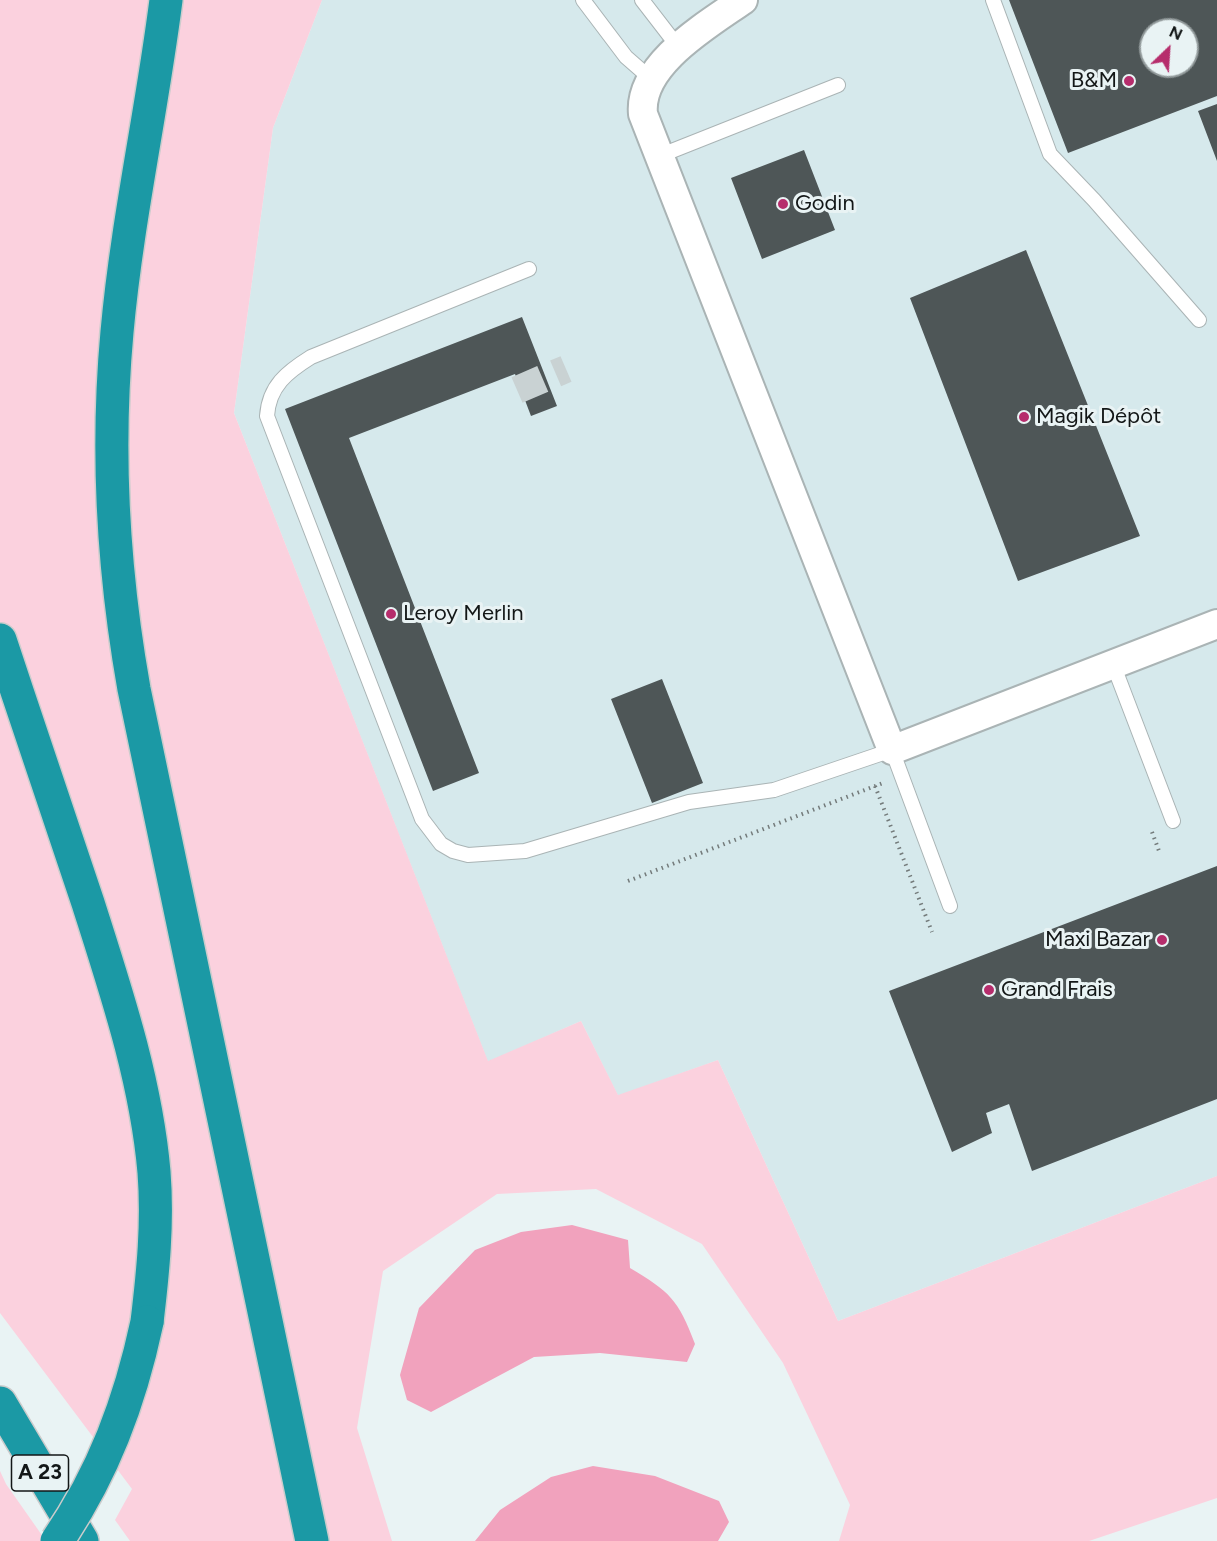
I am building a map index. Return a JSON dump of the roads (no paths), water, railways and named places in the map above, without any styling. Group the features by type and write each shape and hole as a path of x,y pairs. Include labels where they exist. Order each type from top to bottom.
{"highway":[{"path":"166,0 125,262 117,332 112,474 118,584 138,713 312,1541"},
{"path":"0,640 112,976 138,1075 150,1141 155,1202 154,1263 147,1322 133,1383 116,1431 92,1483 57,1541"},
{"name":"A 23","path":"0,1403 82,1541"}],"street":[{"path":"743,0 663,62 650,78 643,96 643,114 892,750 1217,624"}],"lane":[{"path":"583,0 626,57 650,78"},
{"path":"642,0 679,48"},
{"path":"993,0 1050,154 1094,200 1199,320"},
{"path":"659,156 838,85"},
{"path":"529,269 311,357 280,379 268,406 267,416 422,819 429,832 453,851 468,855 525,851 689,802 774,790 892,750 950,906"},
{"path":"1113,664 1173,820"}],"tunnel":[{"path":"517,390 566,369"}],"place":[{"name":"B&M","path":"1129,81"},
{"name":"Godin","path":"783,204"},
{"name":"Magik Dépôt","path":"1024,417"},
{"name":"Leroy Merlin","path":"391,614"},
{"name":"Maxi Bazar","path":"1162,940"},
{"name":"Grand Frais","path":"989,990"}]}
